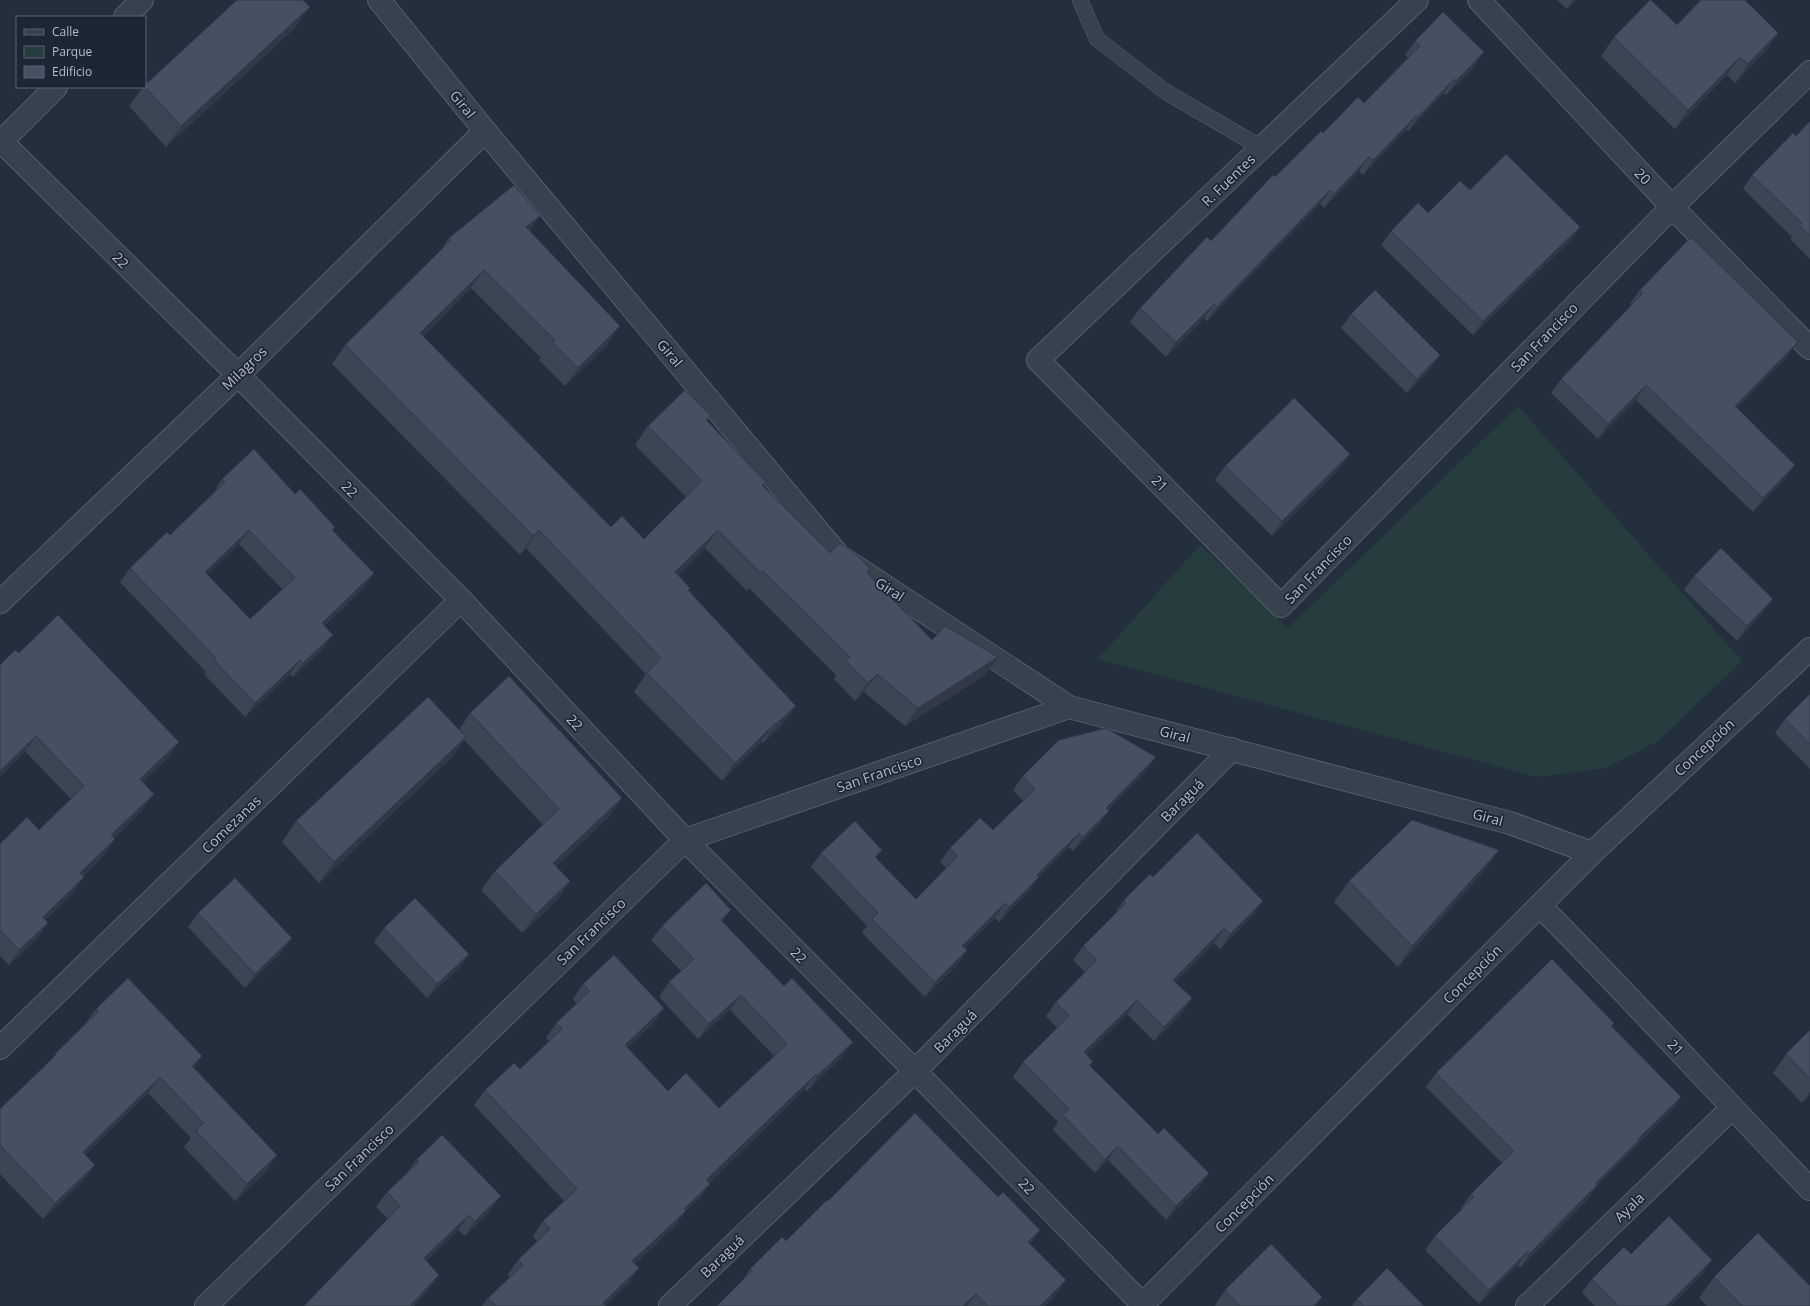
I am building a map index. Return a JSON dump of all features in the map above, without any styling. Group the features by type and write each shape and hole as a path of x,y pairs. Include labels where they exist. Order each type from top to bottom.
{"street":[{"path":"126,16 142,0"},
{"name":"Giral","path":"379,0 485,131 839,556 1069,707 1510,823 1592,853"},
{"name":"R. Fuentes","path":"1038,360 1417,0"},
{"name":"20","path":"1479,0 1672,207 1810,348"},
{"name":"San Francisco","path":"1282,606 1672,207 1810,72"},
{"path":"1,142 55,88"},
{"name":"Milagros","path":"0,602 238,375 485,131"},
{"name":"22","path":"1,142 238,375 461,600 684,840 915,1071 1143,1306"},
{"name":"21","path":"1038,360 1282,606"},
{"name":"Comezanas","path":"0,1048 461,600"},
{"name":"Concepción","path":"1143,1306 1592,853 1810,649"},
{"name":"San Francisco","path":"206,1306 684,840 1069,707"},
{"name":"Baraguá","path":"670,1306 915,1071 1232,749"},
{"name":"21","path":"1540,906 1614,980 1732,1108 1810,1189"},
{"name":"Ayala","path":"1527,1306 1732,1108"}],"lane":[{"path":"1080,0 1096,39 1166,92 1262,148"}],"green space":[{"path":"1518,406 1742,661 1658,741 1606,768 1537,777 1098,659 1200,545 1288,628"}],"building":[{"path":"237,0 303,0 310,7 181,126 146,88 146,84"},
{"path":"1650,0 1677,25 1701,0 1745,0 1778,33 1748,64 1740,57 1688,110 1614,37"},
{"path":"1443,12 1484,52 1456,81 1454,79 1418,117 1416,116 1373,160 1369,157 1334,194 1330,190 1217,307 1214,304 1176,342 1140,308 1207,237 1211,241 1273,175 1275,177 1321,131 1323,133 1358,97 1364,103 1420,46 1415,41"},
{"path":"1810,121 1810,236 1799,225 1802,223 1752,175 1793,133 1796,136"},
{"path":"1506,154 1580,227 1483,321 1391,231 1418,203 1428,213 1460,181 1470,190"},
{"path":"514,185 540,216 526,227 620,326 578,368 552,342 555,340 484,270 420,333 611,527 622,516 644,539 702,481 648,426 685,390 711,416 706,420 766,482 762,485 830,553 840,543 858,556 870,569 867,573 932,640 945,626 998,657 918,708 877,674 868,683 846,661 850,657 762,570 760,572 718,530 675,572 690,588 688,590 796,706 776,724 775,723 735,763 647,673 661,658 539,530 533,536 345,345 451,240 449,238"},
{"path":"1691,237 1798,342 1735,406 1795,465 1763,498 1646,385 1608,424 1561,379 1643,293 1640,290"},
{"path":"1375,290 1440,355 1417,379 1351,314"},
{"path":"1294,398 1350,454 1282,521 1225,466"},
{"path":"254,449 295,494 300,489 335,527 332,530 374,573 322,623 333,635 303,663 300,660 255,703 214,660 216,658 130,568 167,532 170,535 225,482 222,479","holes":["249,530 295,578 250,619 205,572"]},
{"path":"1721,548 1773,599 1747,626 1694,576"},
{"path":"58,615 179,742 140,779 154,794 111,835 115,839 80,873 84,877 43,917 48,923 19,950 0,930 0,844 27,817 39,830 84,786 36,736 0,771 0,665 15,650 19,653"},
{"path":"509,676 622,798 553,863 570,881 536,914 495,871 559,809 470,713"},
{"path":"1810,694 1810,744 1785,719"},
{"path":"428,697 466,737 334,862 296,821"},
{"path":"1106,728 1156,757 1106,808 1109,811 1083,837 1079,833 1037,875 1039,877 1009,907 1005,903 962,946 967,950 935,982 872,919 878,913 821,853 855,821 882,850 875,857 916,899 958,856 950,848 980,818 993,830 1035,789 1023,776 1059,740"},
{"path":"1412,820 1499,850 1412,946 1349,881"},
{"path":"1197,833 1263,901 1230,934 1224,928 1173,980 1192,998 1164,1027 1137,1000 1084,1052 1093,1062 1089,1065 1158,1134 1164,1128 1209,1173 1176,1206 1118,1146 1105,1159 1063,1115 1069,1109 1023,1062 1069,1016 1056,1002 1097,960 1083,946 1126,903 1124,900 1150,874 1153,877"},
{"path":"235,878 292,938 255,974 198,913"},
{"path":"706,883 731,910 721,920 784,986 792,978 853,1042 817,1076 816,1074 706,1180 710,1184 684,1209 686,1211 632,1261 639,1268 603,1303 606,1306 496,1306 488,1298 523,1265 518,1260 550,1229 543,1221 577,1189 485,1090 514,1063 520,1069 562,1029 556,1023 590,991 583,984 614,955 664,1008 625,1045 668,1091 686,1073 719,1108 787,1044 741,995 709,1024 669,982 694,959 662,926"},
{"path":"415,898 469,954 437,984 384,928"},
{"path":"1552,959 1614,1023 1611,1026 1681,1097 1638,1139 1639,1140 1596,1183 1597,1185 1530,1253 1528,1251 1489,1290 1435,1236 1474,1197 1471,1194 1514,1151 1436,1073"},
{"path":"128,978 202,1056 192,1066 277,1155 247,1184 196,1131 204,1123 160,1077 83,1152 95,1165 55,1203 0,1145 0,1109 56,1055 55,1054 98,1012 96,1009"},
{"path":"1810,1030 1810,1078 1786,1054"},
{"path":"915,1113 998,1197 1003,1192 1040,1230 1028,1242 1066,1280 1040,1306 988,1306 976,1294 963,1306 717,1306 752,1271 750,1269 782,1237 786,1241"},
{"path":"442,1135 501,1196 475,1221 469,1215 424,1258 439,1275 410,1306 304,1306 400,1206 387,1192 419,1162 416,1160"},
{"path":"1669,1216 1712,1260 1666,1306 1619,1306 1592,1279 1624,1247 1631,1254"},
{"path":"1758,1233 1810,1286 1810,1306 1742,1306 1714,1277"},
{"path":"1271,1244 1322,1297 1314,1306 1240,1306 1225,1290"},
{"path":"1387,1268 1424,1306 1364,1306 1357,1299"}]}
